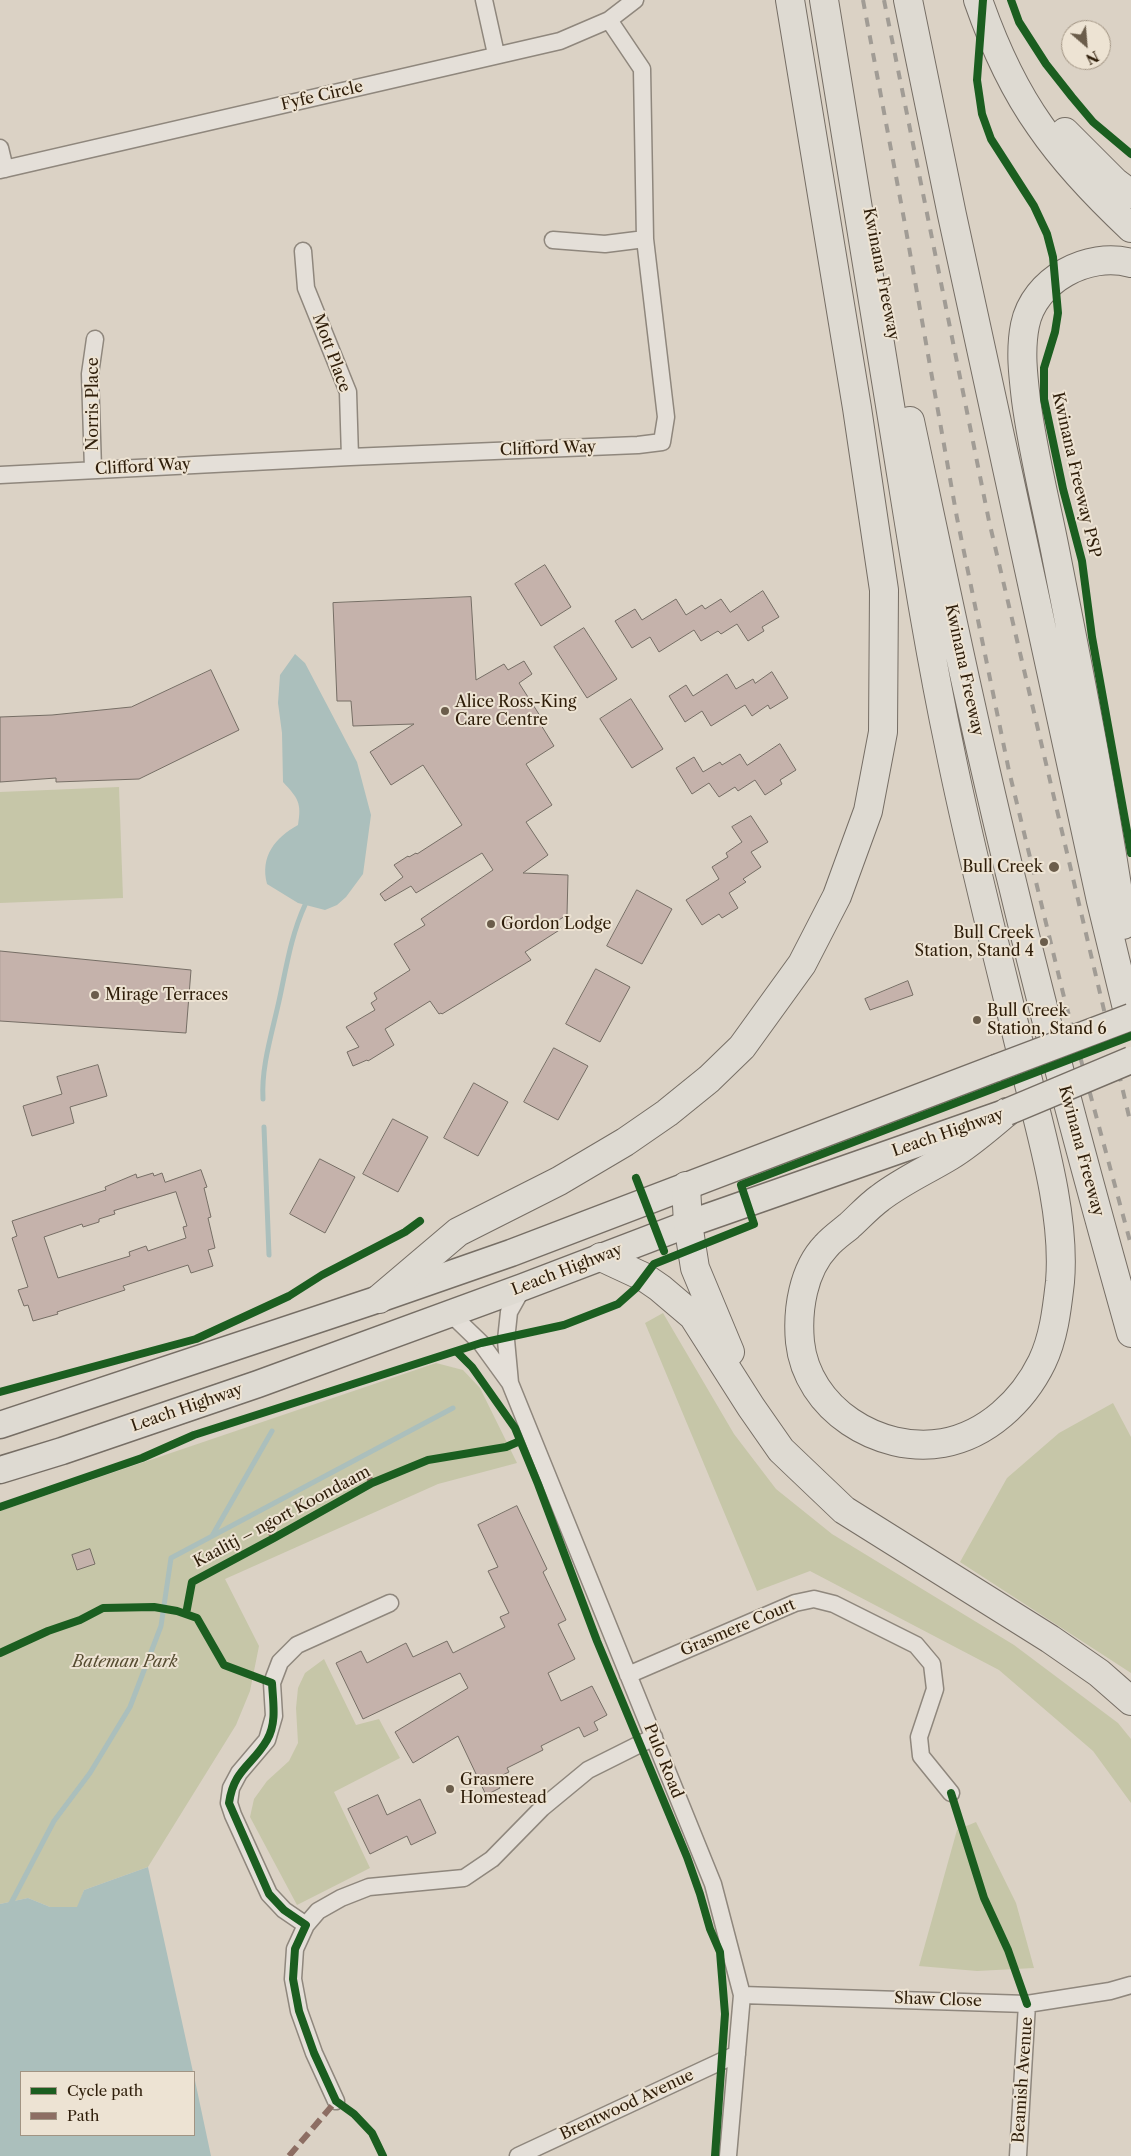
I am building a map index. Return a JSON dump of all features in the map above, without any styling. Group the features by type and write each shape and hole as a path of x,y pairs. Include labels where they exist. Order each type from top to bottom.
{"highway":[{"path":"379,1299 458,1232 558,1180 625,1142 667,1113 729,1060 742,1047 802,964 837,896 868,810 883,732 884,590 857,408 790,0"},
{"path":"826,0 925,621 950,750 1041,1135 1058,1225 1060,1276 1054,1326 1043,1360 1024,1391 1000,1417 969,1436 943,1443 914,1445 882,1439 853,1425 830,1405 813,1380 801,1352 798,1321 805,1283 822,1249 876,1200 909,1178 953,1154 1007,1112"},
{"name":"Kwinana Freeway","path":"826,0 894,340 970,702 1012,885 1076,1135 1131,1333"},
{"path":"908,0 954,224 1096,882 1131,1026"},
{"path":"978,0 988,28 1016,86 1040,126 1093,192 1131,228"},
{"path":"997,44 1050,116 1082,150 1131,194"},
{"path":"1131,263 1113,260 1089,263 1063,273 1050,284 1031,308 1026,323 1022,350 1030,429 1106,813 1131,977"},
{"path":"0,1425 512,1253 1131,1017"},
{"name":"Leach Highway","path":"0,1470 62,1451 258,1384 451,1314 688,1224 1007,1112 1131,1060"},
{"path":"686,1186 688,1224 695,1268 708,1296 751,1407"},
{"path":"601,1257 650,1280 693,1316 781,1450 844,1510 1050,1639 1099,1674 1131,1701"}],"street":[{"path":"484,0 496,54"},
{"name":"Fyfe Circle","path":"3,170 496,54 560,41 609,20 635,0"},
{"name":"Clifford Way","path":"0,475 350,457 628,446 662,442 666,417 645,239 642,69 609,20"},
{"path":"0,148 3,170"},
{"path":"553,240 605,244 645,239"},
{"name":"Mott Place","path":"302,251 306,288 348,392 350,457"},
{"name":"Norris Place","path":"93,469 90,374 95,338"},
{"name":"Pulo Road","path":"510,1383 506,1340 509,1312 523,1287"},
{"name":"Pulo Road","path":"451,1314 481,1343 510,1383 713,1884 742,1995 728,2156"},
{"name":"Grasmere Court","path":"628,1675 795,1602 814,1599 834,1604 916,1645 932,1664 935,1689 919,1738 921,1756 951,1793"},
{"path":"306,1925 284,1910 269,1894 233,1815 229,1803 231,1788 239,1773 267,1740 274,1716 272,1683 280,1662 296,1645 390,1603"},
{"path":"336,2101 314,2053 299,2011 293,1979 295,1949 306,1925 318,1912 341,1898 369,1887 464,1878 492,1859 542,1808 588,1770 654,1736"},
{"name":"Shaw Close","path":"742,1995 1027,2004 1110,1992 1131,1985"},
{"name":"Beamish Avenue","path":"1018,2156 1027,2004"},
{"name":"Brentwood Avenue","path":"518,2156 737,2054"}],"green space":[{"path":"119,787 123,898 0,903 0,792"},
{"path":"663,1313 734,1434 776,1489 832,1534 1014,1645 1118,1723 1131,1739 1131,1803 1093,1751 999,1670 810,1571 757,1591 645,1323"},
{"name":"Bateman Park","path":"436,1363 463,1370 480,1388 517,1463 438,1484 225,1579 259,1646 250,1691 236,1725 148,1867 84,1890 78,1907 50,1907 28,1898 0,1904 0,1511"},
{"path":"1113,1403 1131,1437 1131,1673 960,1562 1007,1478 1059,1433"},
{"path":"324,1659 356,1725 379,1719 400,1758 334,1792 370,1868 297,1905 250,1817 254,1799 267,1781 289,1761 298,1743 296,1708 298,1688 305,1673"},
{"path":"976,1822 1016,1903 1034,1968 977,1971 919,1966 957,1830"}],"shaded area":[{"path":"295,654 305,663 357,762 371,815 363,874 346,897 337,905 325,910 298,903 267,884 265,874 271,849 282,836 298,825 298,801 283,782 282,733 278,703 280,675"},
{"path":"148,1867 193,2071 20,2071 20,2136 195,2136 195,2081 211,2156 0,2156 0,1904 28,1898 50,1907 77,1907 84,1890"}],"building":[{"path":"545,565 571,607 541,626 515,584"},
{"path":"763,591 779,617 762,627 764,631 748,641 737,624 721,634 718,631 701,641 694,630 659,652 650,637 632,648 615,621 635,609 642,620 676,599 686,615 702,605 705,609 721,599 730,612"},
{"path":"471,597 476,680 504,664 508,670 524,661 532,674 519,683 544,722 541,725 554,746 526,764 552,805 526,822 548,855 523,873 568,875 567,915 557,921 561,929 525,952 531,960 442,1014 439,1014 430,1001 385,1029 394,1045 368,1061 353,1066 347,1052 359,1047 346,1027 375,1010 371,1003 377,999 374,993 410,970 394,944 425,925 421,919 493,870 482,853 416,893 411,886 385,901 380,894 403,877 394,865 408,856 417,854 462,825 423,765 391,785 370,752 414,724 353,726 351,701 337,701 333,603"},
{"path":"584,628 617,679 587,698 554,647"},
{"path":"211,670 239,730 139,779 56,782 56,778 0,782 0,717 52,715 131,707"},
{"path":"772,672 788,698 770,709 768,705 752,716 745,705 711,726 702,711 685,722 669,696 686,685 693,696 727,674 736,689 753,679 755,683"},
{"path":"631,699 663,749 632,768 600,719"},
{"path":"780,744 796,770 780,780 782,784 765,795 755,780 738,791 735,787 719,797 709,783 692,794 676,768 694,757 703,772 720,762 722,765 740,754 747,765"},
{"path":"751,816 768,842 751,852 761,867 743,879 746,882 729,893 738,908 722,918 719,914 702,925 686,900 719,879 712,867 728,857 726,853 742,842 732,827"},
{"path":"637,890 672,909 642,964 607,946"},
{"name":"Mirage Terraces","path":"0,951 191,970 186,1033 0,1021"},
{"path":"596,969 630,987 600,1042 566,1024"},
{"path":"908,981 913,995 870,1010 865,999"},
{"path":"554,1048 588,1066 558,1120 524,1102"},
{"path":"98,1065 107,1096 70,1107 74,1123 32,1136 23,1106 62,1094 57,1077"},
{"path":"474,1083 508,1102 478,1156 444,1138"},
{"path":"393,1119 428,1137 398,1192 363,1174"},
{"path":"320,1159 355,1177 325,1233 290,1214"},
{"path":"201,1170 207,1187 204,1188 211,1217 208,1218 215,1248 208,1250 213,1266 191,1273 188,1265 123,1286 125,1290 33,1321 28,1305 24,1306 18,1290 28,1287 12,1238 17,1236 12,1221 106,1190 105,1187 136,1174 137,1178 153,1173 154,1176 162,1173 165,1182","holes":["176,1192 187,1226 183,1227 186,1238 148,1251 146,1246 129,1252 130,1256 58,1278 44,1237 82,1224 83,1227 99,1222 99,1219 115,1214 114,1211"]},
{"path":"517,1506 547,1569 543,1572 566,1620 558,1624 575,1659 548,1673 561,1701 592,1686 607,1715 594,1722 598,1730 584,1737 579,1727 541,1746 543,1750 507,1768 509,1772 496,1778 500,1788 486,1795 458,1736 413,1763 395,1732 468,1688 460,1673 363,1719 336,1663 361,1651 367,1663 406,1643 413,1657 447,1641 453,1653 505,1627 500,1617 509,1613 488,1571 498,1567 478,1525"},
{"path":"90,1549 95,1564 77,1570 72,1555"},
{"path":"378,1795 387,1815 420,1799 436,1833 411,1845 407,1836 370,1854 348,1809"}],"waterway":[{"path":"263,1099 268,1050 292,940 305,905"},
{"path":"264,1127 269,1255"},
{"path":"9,1907 54,1821 90,1773 130,1707 161,1626 171,1558 453,1408"},
{"path":"212,1536 272,1431"}],"railway":[{"path":"863,0 957,518 1009,771 1064,997 1131,1245"},
{"path":"884,0 989,521 1131,1125"}],"marked path":[{"path":"367,1474 372,1483"},
{"path":"267,1527 274,1538"},
{"path":"289,2156 336,2101"}],"cycle path":[{"name":"Kwinana Freeway PSP","path":"983,0 977,80 982,114 991,139 1034,206 1047,234 1053,257 1058,313 1055,332 1044,368 1044,399 1063,489 1082,561 1092,637 1131,853"},
{"path":"1011,0 1019,22 1046,64 1093,122 1131,154"},
{"path":"0,1507 142,1458 194,1435 481,1343 564,1325 618,1304 636,1288 654,1264 754,1224 741,1185 1131,1036"},
{"path":"636,1178 664,1251"},
{"path":"0,1392 196,1339 289,1296 322,1275 405,1232 420,1221"},
{"path":"457,1352 472,1367 515,1428 597,1641 687,1857 710,1929 720,1952 725,2014 715,2156"},
{"name":"Kaalitj – ngort Koondaam","path":"186,1614 192,1582 372,1483 428,1460 506,1447 520,1441"},
{"path":"0,1653 48,1631 80,1620 103,1608 154,1607 177,1611 197,1618 224,1665 272,1683 274,1712 270,1733 261,1749 239,1775 231,1792 229,1803 269,1894 284,1910 306,1925 295,1949 293,1979 299,2011 314,2053 336,2101 354,2114 372,2133 383,2156"},
{"path":"951,1793 984,1898 1008,1950 1027,2004"}],"place":[{"name":"Alice Ross-King Care Centre","path":"445,711"},
{"name":"Bull Creek","path":"1054,867"},
{"name":"Gordon Lodge","path":"491,924"},
{"name":"Bull Creek Station, Stand 4","path":"1044,942"},
{"name":"Mirage Terraces","path":"95,995"},
{"name":"Bull Creek Station, Stand 6","path":"977,1020"},
{"name":"Grasmere Homestead","path":"450,1789"}]}
